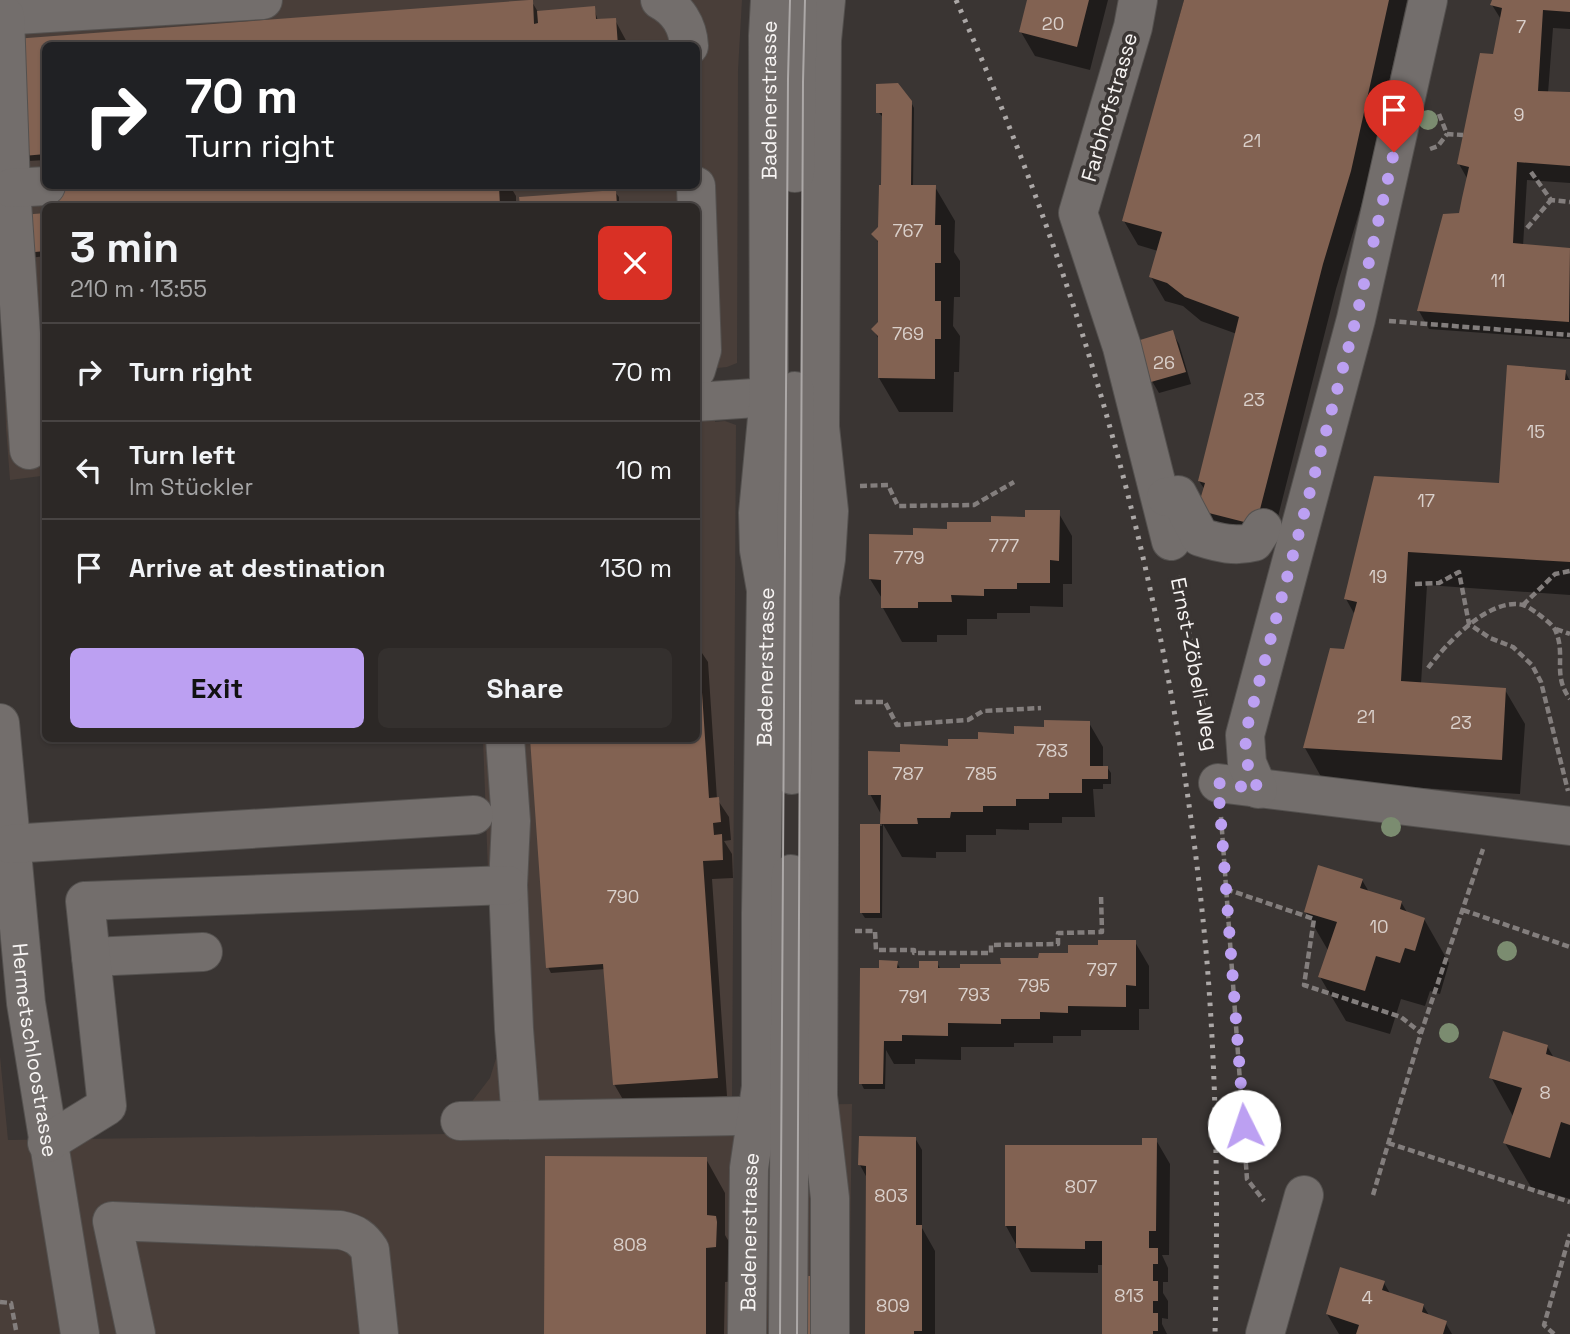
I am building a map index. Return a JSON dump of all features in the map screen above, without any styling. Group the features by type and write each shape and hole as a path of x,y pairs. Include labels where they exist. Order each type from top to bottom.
{"street":[{"path":"25,451 28,187 2,16 263,0"},
{"path":"660,0 675,8 690,42"},
{"name":"Badenerstrasse","path":"747,1334 749,1168 761,1087 766,590 759,550 758,513 769,397 770,0"},
{"path":"788,1334 796,401 795,81 798,0"},
{"path":"826,0 822,40 820,427 829,511 820,596 817,882 818,1096 830,1198 830,1334"},
{"name":"Farbhofstrasse","path":"1138,0 1133,26 1078,213 1122,347 1160,498"},
{"path":"1258,789 1247,763 1245,735 1356,319 1428,0"},
{"path":"700,295 700,357"},
{"path":"700,402 769,397"},
{"path":"1171,541 1160,498 1178,495 1200,537 1218,543 1240,545 1254,542 1262,528"},
{"name":"Hermetschloostrasse","path":"0,723 26,1003 80,1334"},
{"path":"505,742 511,821 508,886 521,1120"},
{"path":"1218,783 1570,826"},
{"path":"10,844 474,815"},
{"path":"47,1143 107,1106 85,901 508,886"},
{"path":"91,957 203,952"},
{"path":"460,1121 740,1116"},
{"path":"1265,1334 1304,1195"},
{"path":"112,1221 136,1334"},
{"path":"61,1228 112,1221 340,1230 352,1233 362,1239 370,1250 379,1334"}],"path":[{"path":"1531,172 1550,200"},
{"path":"1550,200 1570,202"},
{"path":"1527,228 1550,200"},
{"path":"1356,319 1570,335"},
{"path":"869,486 888,485 898,506 974,505 1014,482"},
{"name":"Ernst-Zöbeli-Weg","path":"1171,541 1218,783 1247,1179 1292,1238"},
{"path":"1523,605 1555,574 1570,571"},
{"path":"1415,584 1439,583 1459,572 1469,624 1490,638 1513,647 1532,665 1541,682 1570,799"},
{"path":"1428,668 1443,648 1469,624 1483,614 1507,606 1523,605 1556,629 1570,634"},
{"path":"1556,629 1560,681 1570,699"},
{"path":"867,702 885,702 897,725 968,720 983,711 1041,708"},
{"path":"1373,1195 1422,1033 1493,818"},
{"path":"1226,889 1314,919 1304,985 1401,1017 1422,1033"},
{"path":"843,931 875,931 876,950 914,950 914,953 991,953 991,945 1058,944 1058,933 1102,932 1101,895"},
{"path":"1463,911 1570,947"},
{"path":"1388,1143 1570,1202"},
{"path":"1554,1334 1544,1325 1570,1234"},
{"path":"0,1302 11,1303 16,1330"}],"shaded area":[{"path":"0,0 742,0 738,70 737,363 717,368 713,379 715,422 725,421 736,425 732,1106 852,1104 849,1334 0,1334 0,1056 8,1140 447,1134 490,1078 498,1052 483,742 700,742 700,203 42,203 41,476 10,480 0,246"}],"building":[{"path":"533,0 534,24 538,23 537,11 595,6 596,19 616,18 618,42 42,42 42,154 23,156 14,39"},
{"path":"1027,0 1089,0 1077,47 1019,32"},
{"path":"1184,0 1389,0 1351,171 1323,264 1256,525 1197,510 1205,483 1198,481 1239,317 1185,297 1167,283 1149,277 1162,232 1122,221"},
{"path":"1492,0 1570,0 1570,12 1543,10 1538,91 1570,92 1570,166 1517,162 1513,243 1570,248 1569,322 1417,311 1443,214 1459,213 1469,167 1457,164 1480,53 1493,54 1502,8 1490,5"},
{"path":"898,83 912,101 911,185 936,185 935,225 941,225 941,263 935,263 935,301 941,301 941,339 935,339 935,379 878,378 878,336 871,329 878,322 878,241 871,234 878,227 881,185 882,113 876,113 876,84"},
{"path":"96,189 499,189 500,203 52,203 50,192"},
{"path":"616,190 617,203 520,203 519,197"},
{"path":"42,213 42,251 24,253 21,215"},
{"path":"1173,330 1186,372 1151,382 1140,340"},
{"path":"1507,365 1566,370 1565,380 1570,380 1570,562 1408,552 1401,681 1506,688 1502,760 1303,748 1330,648 1344,649 1357,602 1344,599 1374,476 1499,483"},
{"path":"1025,510 1060,510 1059,561 1050,560 1050,583 1017,583 1017,589 984,589 984,596 951,595 952,602 918,602 918,608 881,608 881,580 869,579 869,534 913,535 913,528 947,529 947,522 991,522 991,516 1025,517"},
{"path":"700,662 709,798 719,797 721,822 713,823 714,835 722,834 723,860 703,861 718,1078 613,1085 603,964 546,968 530,742 700,742"},
{"path":"1044,720 1090,721 1090,766 1108,766 1108,779 1082,779 1082,793 1049,793 1049,799 1016,799 1016,806 983,806 983,812 951,812 950,818 917,818 918,824 880,824 881,795 868,795 868,751 900,752 900,744 948,746 948,739 978,739 978,732 1014,734 1014,726 1044,727"},
{"path":"860,824 880,824 880,913 860,913"},
{"path":"1318,865 1363,879 1360,888 1402,901 1400,909 1425,918 1415,951 1405,948 1400,963 1376,956 1365,991 1318,977 1337,922 1304,912"},
{"path":"1098,940 1136,940 1136,986 1126,985 1126,1007 1068,1006 1068,1013 1040,1012 1040,1019 1001,1019 1001,1024 948,1023 948,1036 902,1035 902,1041 884,1041 883,1084 859,1084 860,968 879,968 879,960 898,961 897,968 919,968 919,961 938,961 938,968 960,968 960,964 1001,964 1000,958 1038,958 1039,953 1068,953 1068,945 1098,945"},
{"path":"1503,1031 1548,1045 1546,1054 1570,1062 1570,1125 1561,1122 1550,1158 1503,1143 1522,1088 1489,1078"},
{"path":"859,1136 916,1137 916,1225 922,1225 922,1331 914,1331 914,1334 865,1334 866,1166 858,1165"},
{"path":"1142,1138 1157,1138 1156,1231 1149,1231 1149,1248 1158,1248 1158,1264 1153,1264 1153,1281 1158,1281 1158,1301 1153,1301 1153,1313 1158,1313 1158,1331 1153,1331 1153,1334 1102,1334 1102,1241 1085,1241 1085,1249 1016,1248 1016,1226 1005,1226 1005,1145 1142,1145"},
{"path":"545,1156 707,1157 707,1215 716,1216 717,1222 716,1247 706,1248 706,1334 544,1334"},
{"path":"1340,1267 1385,1281 1382,1290 1424,1304 1422,1312 1447,1321 1443,1334 1356,1334 1359,1325 1326,1314"},
{"path":"806,1276 818,1276 818,1334 805,1334"}],"tram line":[{"path":"780,1334 790,0"},
{"path":"797,1334 805,0"}],"railway":[{"path":"956,0 1005,115 1049,232 1088,351 1122,470 1151,592 1175,714 1207,962 1216,1148 1215,1334"}],"route":[{"path":"1244,1126 1218,783 1258,789 1247,763 1245,735 1356,319 1394,152"}]}
